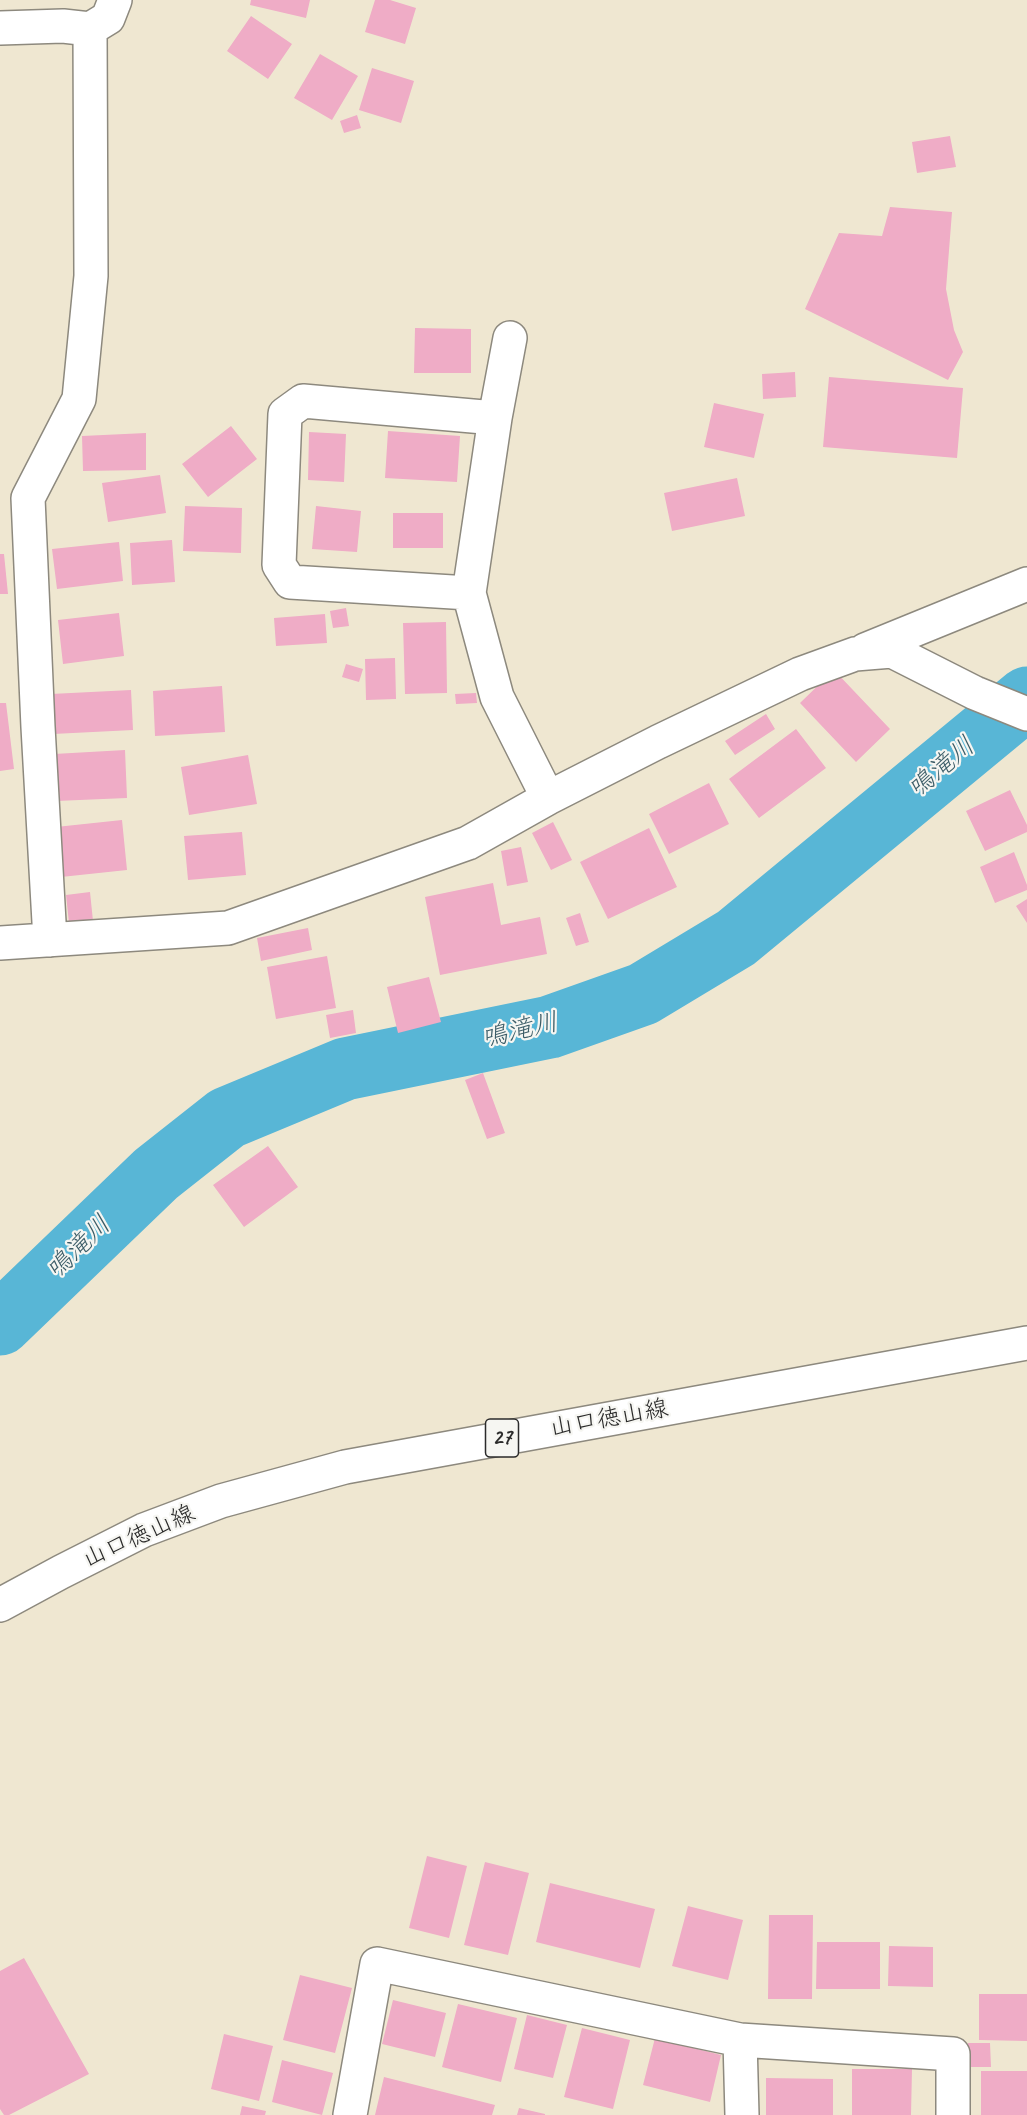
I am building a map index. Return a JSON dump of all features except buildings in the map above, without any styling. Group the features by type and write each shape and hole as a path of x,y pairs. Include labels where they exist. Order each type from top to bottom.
{"street":[{"path":"0,28 63,26 90,29 108,18 115,0"},
{"path":"50,940 28,498 79,399 91,276 90,29"},
{"path":"510,338 495,418 469,593 496,697 548,798"},
{"path":"469,593 290,582 279,565 285,414 303,401 495,418"},
{"path":"0,943 228,928 468,843 548,798 800,674 1027,584"},
{"path":"855,654 892,651 975,693 1027,714"},
{"name":"山口徳山線","path":"0,1605 144,1530 221,1502 345,1467 1027,1343"},
{"path":"350,2115 377,1964 740,2040 953,2054 953,2115"},
{"path":"740,2040 741,2115"}],"waterway":[{"name":"鳴滝川","path":"0,1324 156,1174 227,1118 345,1069 550,1027 643,994 736,938 1027,698"}]}
